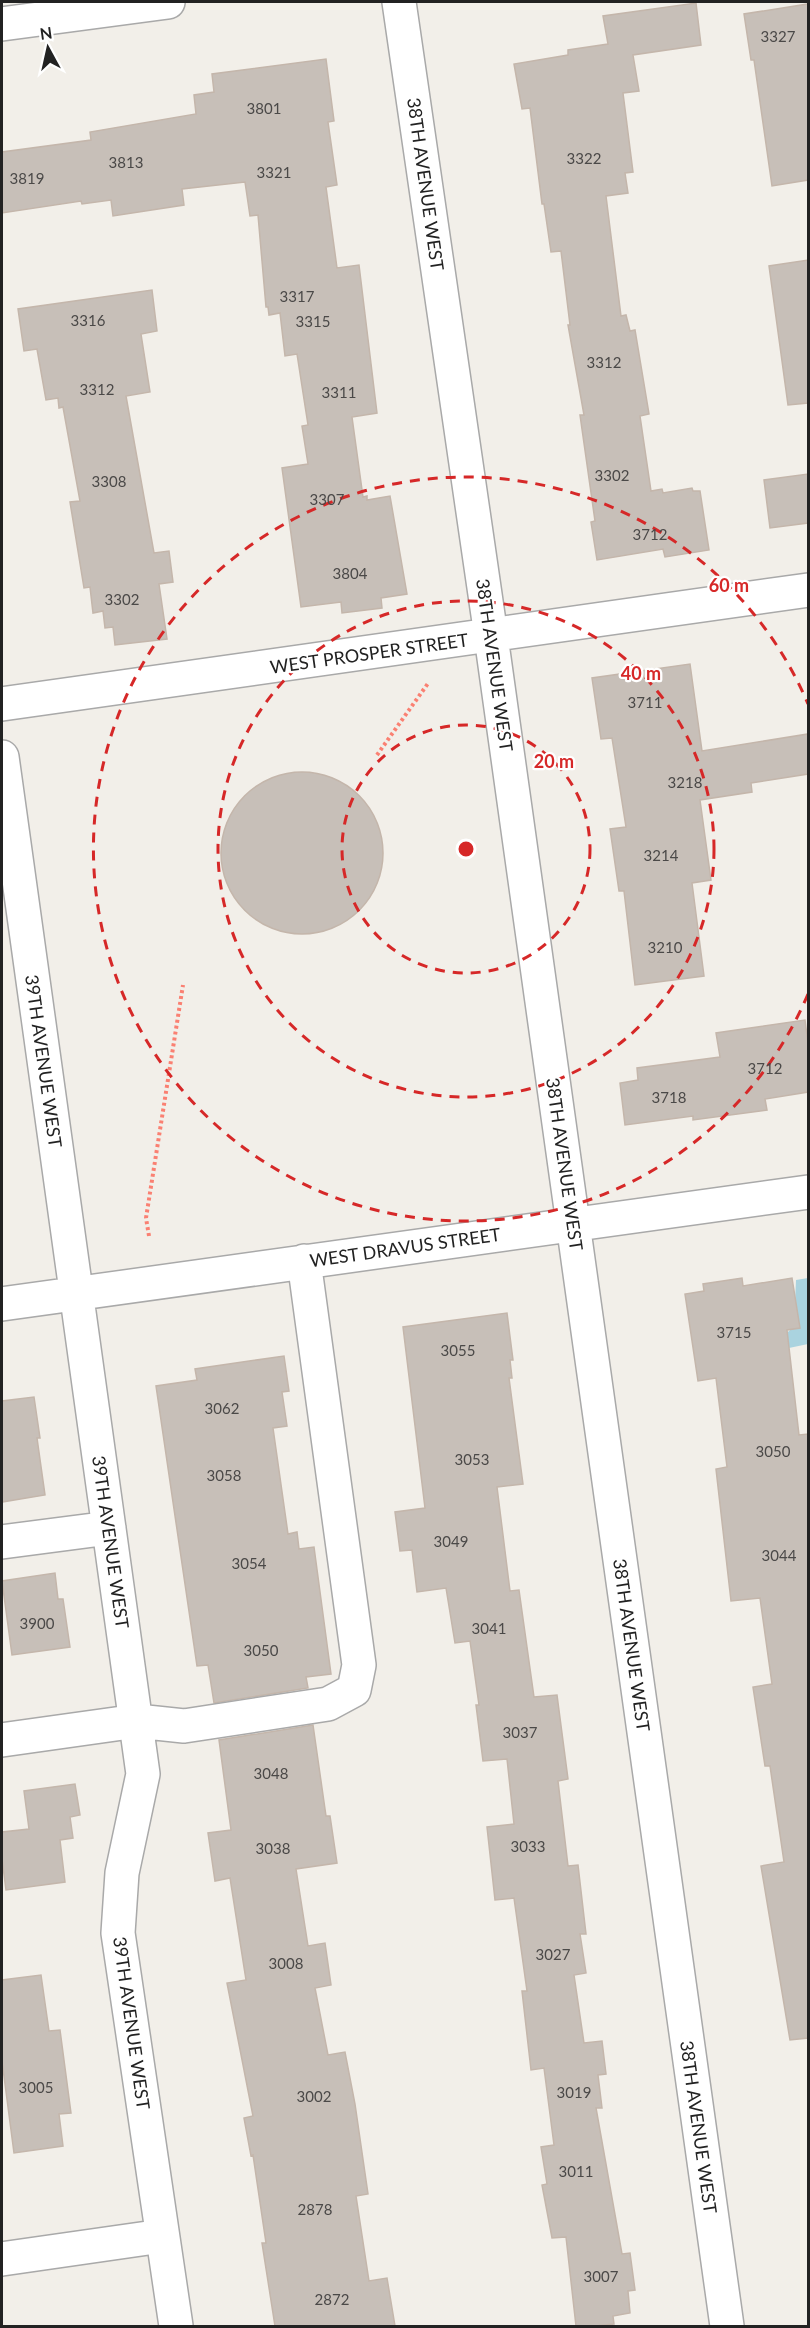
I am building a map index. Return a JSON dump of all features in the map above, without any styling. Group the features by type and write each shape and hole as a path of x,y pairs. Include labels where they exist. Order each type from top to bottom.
{"street":[{"path":"2,24 168,2"},
{"name":"38TH AVENUE WEST","path":"399,2 491,636 728,2326"},
{"name":"WEST PROSPER STREET","path":"2,704 808,590"},
{"name":"39TH AVENUE WEST","path":"2,757 143,1774 122,1873 118,1933 176,2326"},
{"name":"WEST DRAVUS STREET","path":"2,1304 808,1192"},
{"path":"2,1740 136,1721 184,1726 328,1704 354,1690 359,1665 304,1261"},
{"path":"2,1542 109,1527"},
{"path":"2,2259 162,2236"}],"path":[{"path":"377,755 432,678"},
{"path":"149,1236 146,1218 183,985"}],"water":[{"path":"808,1278 808,1344 789,1348 785,1335 794,1326 796,1280"}],"building":[{"path":"696,3 701,45 633,55 639,91 623,93 633,172 625,173 628,193 606,196 621,316 626,315 630,331 635,330 649,414 640,416 651,491 662,489 663,493 692,488 693,491 700,491 709,550 665,557 663,549 597,560 591,522 595,521 580,415 584,415 568,325 570,325 561,251 551,252 544,204 542,204 530,108 522,109 514,64 568,55 568,50 608,44 603,16"},
{"path":"808,4 808,180 772,186 754,60 751,60 744,14"},
{"path":"326,59 334,121 328,122 337,185 326,187 337,268 359,265 377,413 352,417 363,497 367,496 367,500 390,496 407,594 381,598 382,608 342,613 341,602 301,607 282,468 308,464 302,426 308,425 297,354 285,356 280,313 269,315 268,307 266,307 258,215 250,216 245,182 182,189 184,205 113,216 111,200 82,204 81,201 2,213 2,152 91,140 90,132 196,114 194,95 214,92 212,74"},
{"path":"808,260 808,403 788,405 769,266"},
{"path":"152,290 157,331 141,334 150,392 126,396 154,553 169,551 173,582 159,584 167,639 115,645 113,627 105,628 103,611 93,613 90,587 84,588 70,502 80,501 63,407 59,408 58,398 46,400 37,349 24,351 18,309"},
{"path":"808,474 808,523 770,528 764,480"},
{"path":"690,664 702,751 808,734 808,774 751,783 752,792 700,800 711,880 692,883 704,976 635,985 624,891 619,891 610,829 626,827 612,738 601,739 592,678"},
{"path":"302,772 318,773 333,778 359,796 377,822 382,837 382,869 377,884 359,910 333,928 318,933 302,934 286,933 271,928 245,910 227,884 222,869 221,853 222,837 227,822 245,796 271,778 286,773"},
{"path":"805,1020 808,1043 808,1092 765,1099 767,1110 693,1120 693,1116 625,1125 620,1083 638,1080 637,1068 720,1057 716,1033"},
{"path":"742,1278 743,1286 792,1278 800,1328 787,1330 799,1435 808,1434 808,2038 790,2040 761,1866 784,1862 770,1766 765,1766 753,1687 772,1684 760,1598 731,1601 716,1469 727,1467 716,1378 698,1381 685,1294 704,1291 703,1284"},
{"path":"507,1313 513,1360 510,1360 512,1378 509,1378 523,1484 497,1487 510,1591 519,1590 534,1697 557,1695 568,1779 558,1781 568,1866 578,1865 586,1934 580,1934 586,1973 574,1975 584,2043 602,2041 606,2074 598,2075 602,2108 596,2108 622,2254 630,2253 635,2290 628,2291 630,2313 613,2316 614,2324 595,2326 576,2326 566,2237 552,2238 542,2185 547,2184 541,2147 554,2145 544,2068 531,2070 522,1991 527,1991 514,1898 495,1900 487,1827 514,1824 507,1759 483,1761 476,1705 479,1705 470,1641 455,1643 446,1588 417,1592 412,1550 400,1551 395,1512 425,1508 403,1327"},
{"path":"284,1356 289,1391 282,1392 287,1426 273,1428 288,1534 297,1532 299,1549 314,1547 331,1674 306,1677 308,1688 214,1703 208,1665 197,1666 156,1386 197,1380 195,1369"},
{"path":"34,1397 45,1495 2,1502 2,1401"},
{"path":"55,1573 58,1599 63,1599 70,1647 12,1655 2,1581"},
{"path":"313,1725 326,1816 330,1816 337,1863 296,1869 308,1946 325,1943 331,1985 315,1988 328,2055 345,2052 355,2104 368,2194 356,2196 369,2281 387,2278 395,2326 275,2326 262,2243 266,2243 253,2155 251,2156 244,2118 253,2116 227,1983 246,1980 230,1878 215,1881 208,1833 231,1830 219,1740"},
{"path":"75,1784 80,1815 70,1817 73,1838 60,1840 65,1882 6,1890 2,1859 2,1832 29,1829 24,1791"},
{"path":"41,1975 49,2031 60,2030 71,2113 59,2114 63,2146 14,2153 2,2061 2,1980"}]}
